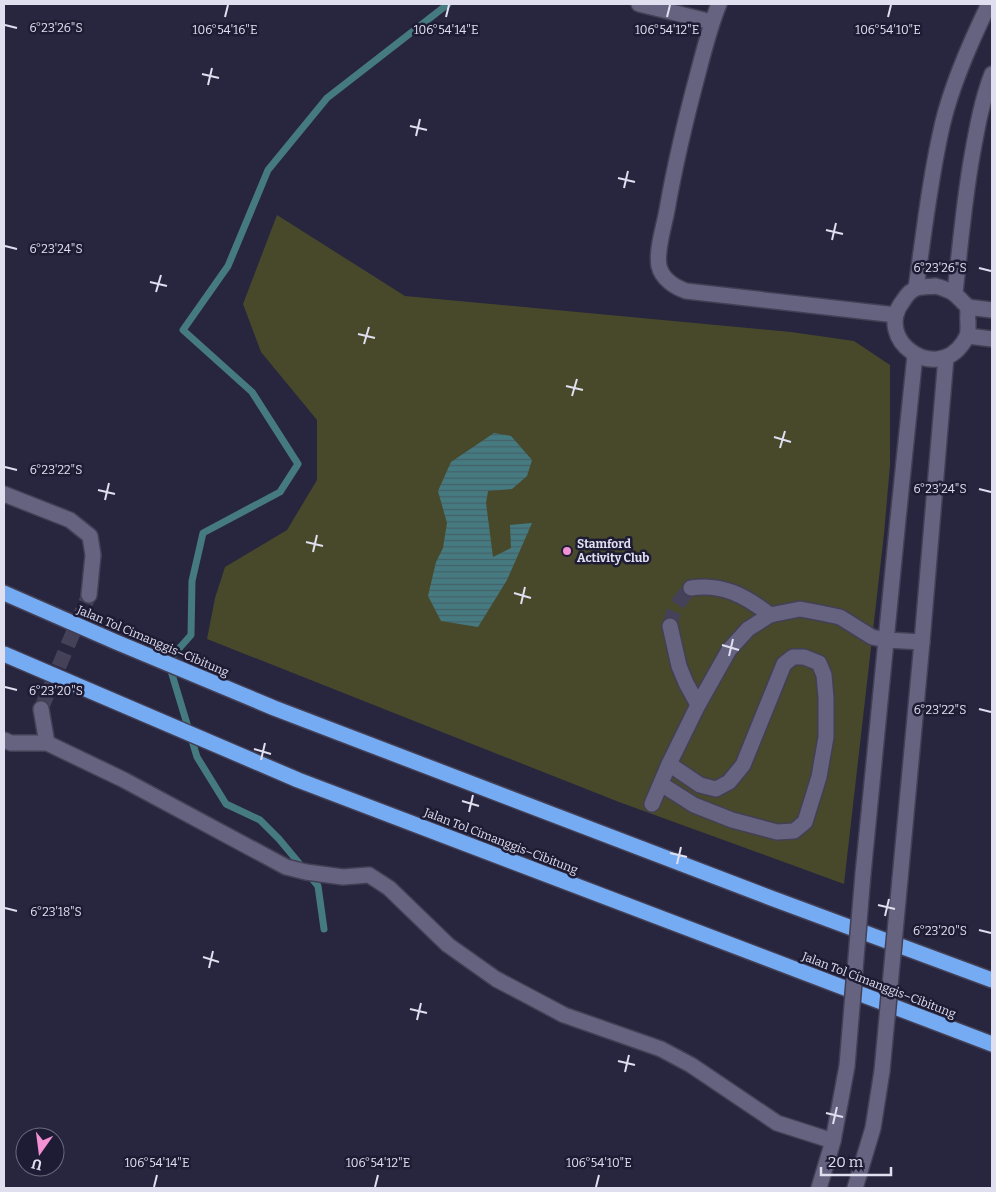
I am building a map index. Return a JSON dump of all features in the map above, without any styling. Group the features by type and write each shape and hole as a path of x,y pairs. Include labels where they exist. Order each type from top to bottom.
{"highway":[{"name":"Jalan Tol Cimanggis–Cibitung","path":"4,593 274,708 992,980"},
{"name":"Jalan Tol Cimanggis–Cibitung","path":"4,654 298,780 992,1044"},
{"path":"914,1014 992,1051"}],"street":[{"path":"639,4 712,22"},
{"path":"719,4 712,22 690,102 668,201 658,254 660,268 665,277 678,288 686,291 896,315"},
{"path":"916,288 930,187 944,120 956,80 974,34 989,4"},
{"path":"955,293 966,191 986,92 992,74"},
{"path":"936,286 955,293 967,307 968,336 959,349 946,358 930,360 916,356 906,348 899,338 896,327 896,315 900,304 916,288 936,286"},
{"path":"967,307 992,310"},
{"path":"968,336 992,339"},
{"path":"819,1188 833,1141 846,1066 886,640 916,356"},
{"path":"855,1188 873,1128 882,1071 946,358"},
{"path":"4,494 70,520 90,536 93,555 89,595"},
{"path":"691,588 717,587 755,603 770,615"},
{"path":"652,804 698,705 729,650 748,629 770,615 800,609 821,612 840,617 872,637 886,640 922,642"},
{"path":"670,626 679,666 698,705"},
{"path":"661,784 694,805 732,820 777,832 794,831 805,822 819,777 826,737 824,674 819,663 804,657 794,656 784,664 743,765 729,782 716,788 700,784 669,764"},
{"path":"41,708 47,743"},
{"path":"4,740 11,743 47,743 124,780 286,867 342,877 369,875 389,888 448,945 496,979 564,1015 661,1049 691,1065 777,1123 833,1141"}],"shaded area":[{"name":"Stamford Activity Club","path":"277,215 405,296 791,332 854,341 890,365 890,465 884,534 844,884 619,802 207,639 215,598 225,567 287,530 317,480 317,420 261,352 243,304"},
{"path":"494,433 511,436 532,460 527,476 512,489 488,491 486,503 493,557 511,548 510,525 532,523 507,580 478,627 441,621 428,596 436,562 443,548 447,523 438,491 451,462"}],"waterway":[{"path":"324,929 318,886 279,839 260,820 226,804 197,757 168,661 191,635 192,581 203,533 280,492 298,464 252,392 183,330 228,266 268,170 327,98 448,4"}],"tunnel":[{"path":"670,626 677,605 691,588"},
{"path":"41,709 89,595"}],"place":[{"name":"Stamford Activity Club","path":"567,551"}]}
